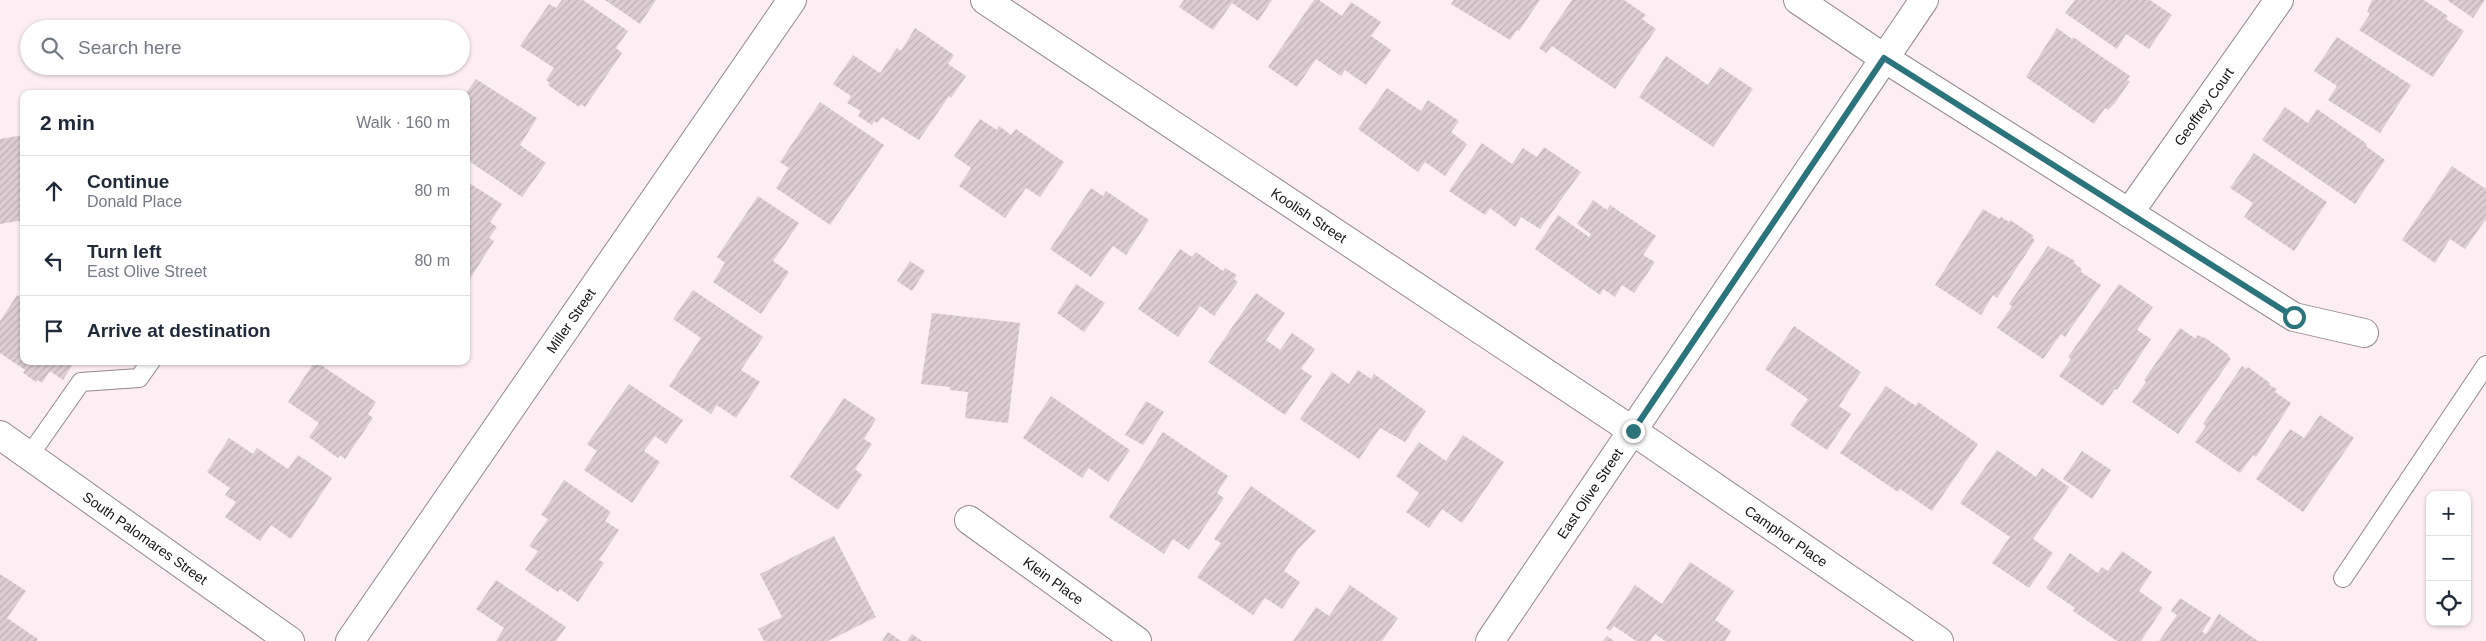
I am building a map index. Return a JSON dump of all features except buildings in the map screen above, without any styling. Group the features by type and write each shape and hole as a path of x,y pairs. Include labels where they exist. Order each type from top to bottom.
{"street":[{"name":"Miller Street","path":"350,641 792,0"},
{"name":"Koolish Street","path":"984,0 1633,431"},
{"path":"1798,0 1884,58 2294,317 2364,333"},
{"name":"East Olive Street","path":"1490,641 1924,0"},
{"name":"Geoffrey Court","path":"2129,213 2279,0"},
{"name":"Camphor Place","path":"1633,431 1939,641"},
{"name":"South Palomares Street","path":"0,435 290,641"},
{"name":"Klein Place","path":"969,520 1137,641"}],"lane":[{"path":"29,456 81,382 139,378 148,365"},
{"path":"2343,578 2486,365"}],"route":[{"path":"1633,431 1884,58 2294,317"}]}
